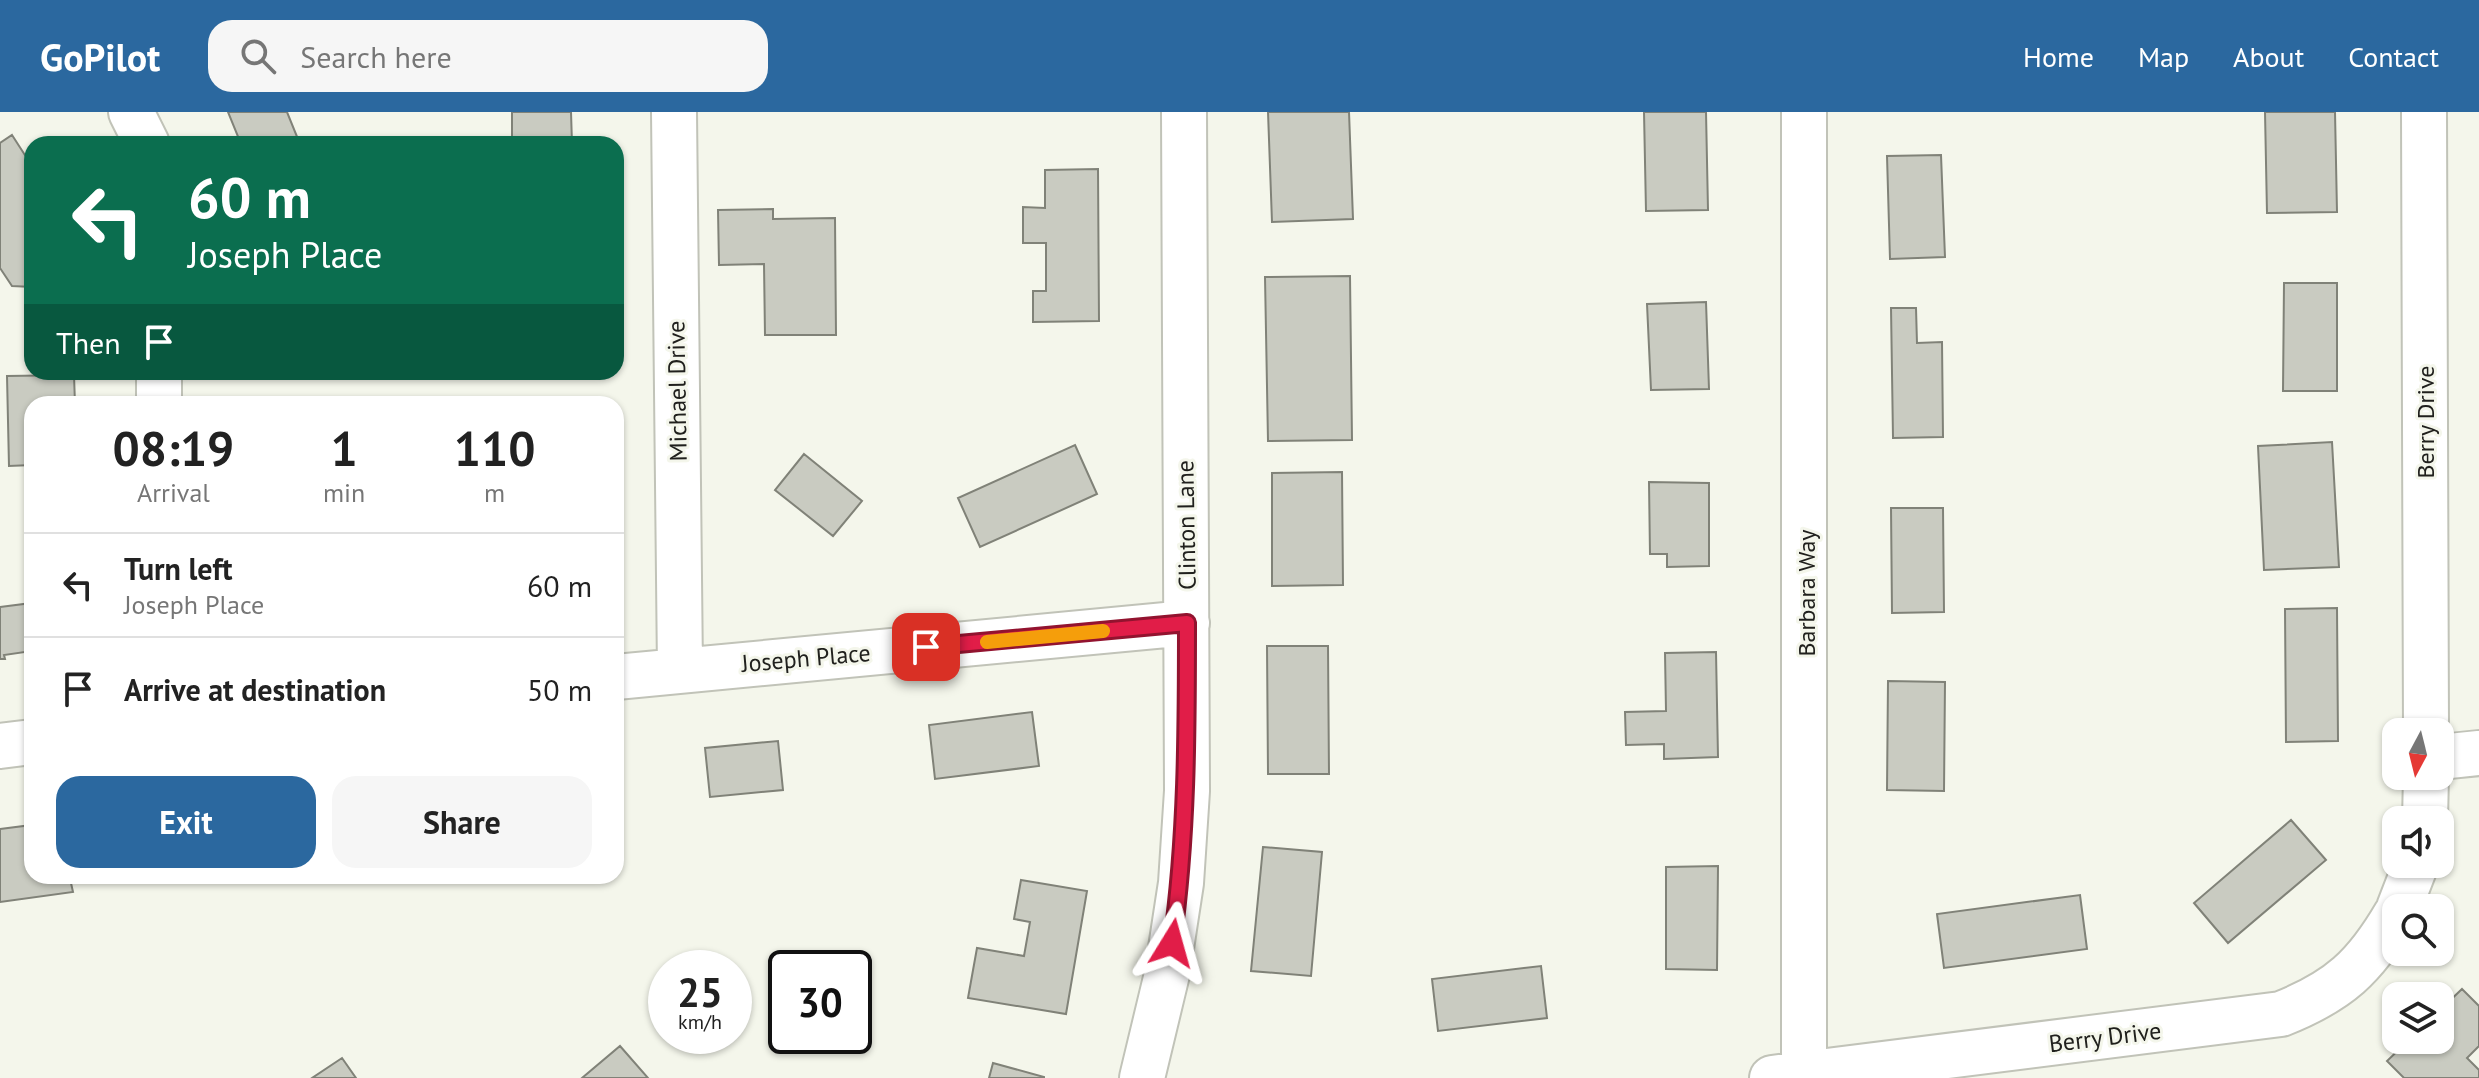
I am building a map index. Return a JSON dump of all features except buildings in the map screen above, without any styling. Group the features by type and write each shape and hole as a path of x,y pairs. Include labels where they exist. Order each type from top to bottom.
{"street":[{"path":"131,112 143,136"},
{"name":"Michael Drive","path":"674,112 680,670"},
{"name":"Clinton Lane","path":"1142,1078 1167,974 1181,883 1187,791 1184,112"},
{"name":"Barbara Way","path":"1788,1076 1804,112"},
{"name":"Berry Drive","path":"2424,112 2426,718"},
{"name":"Joseph Place","path":"624,676 1187,623"},
{"path":"0,746 24,743"},
{"path":"2454,756 2479,753"},
{"name":"Berry Drive","path":"1788,1076 2281,1014 2318,1000 2351,975 2382,937"}],"slow traffic":[{"path":"987,642 1103,631"}],"route":[{"path":"926,647 1187,623 1187,791 1181,883 1172,943"}]}
